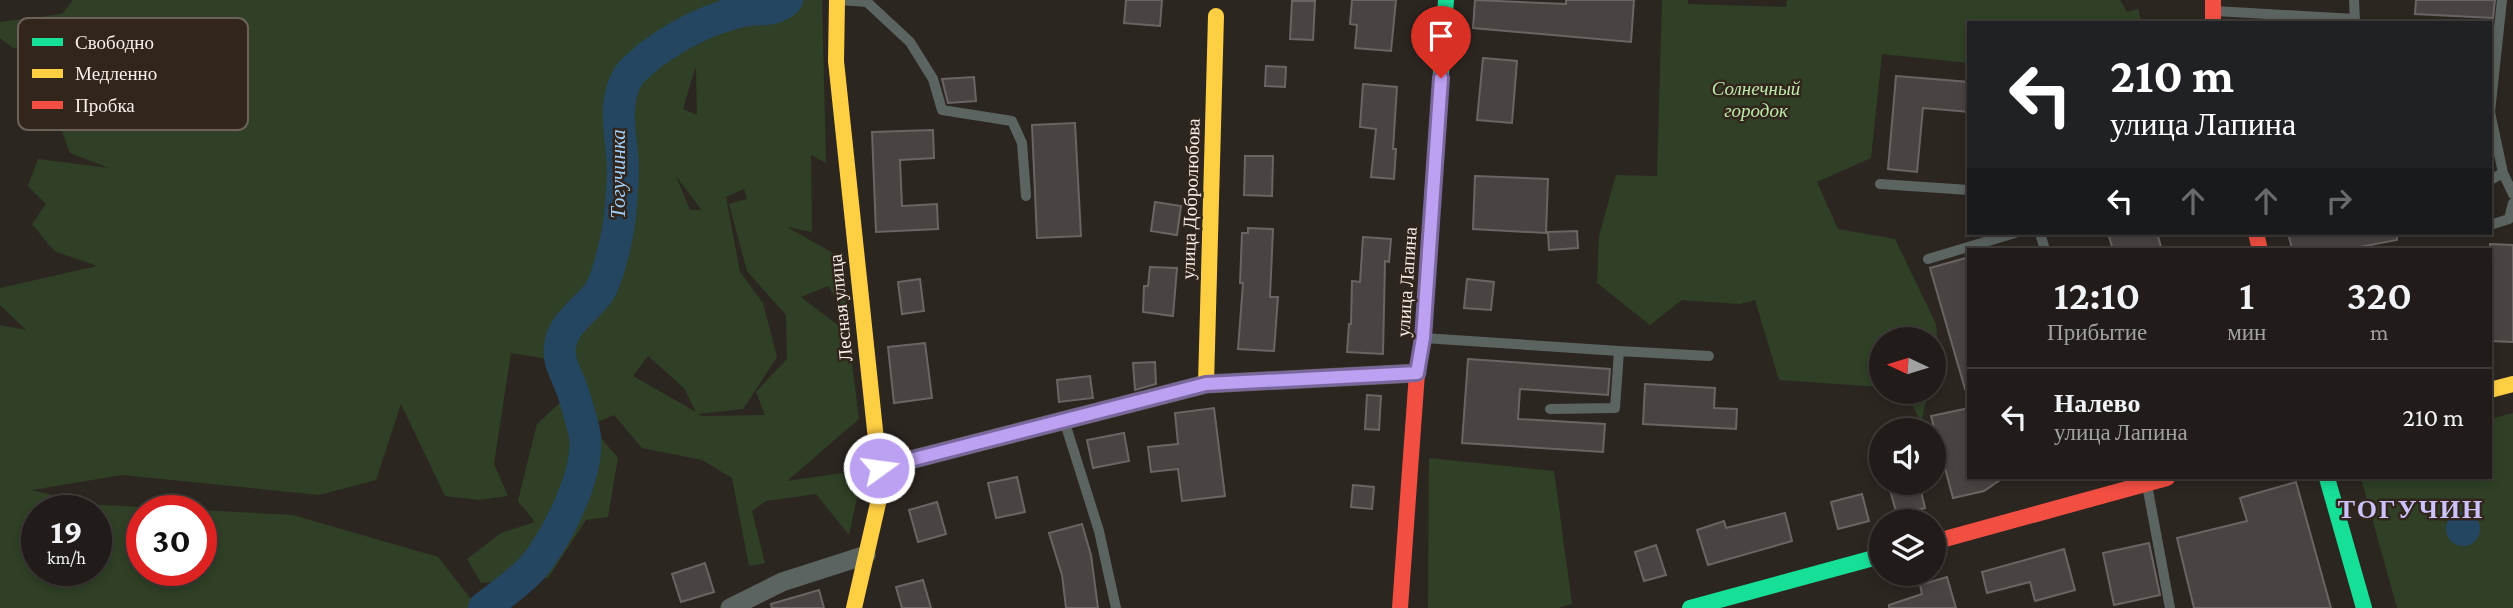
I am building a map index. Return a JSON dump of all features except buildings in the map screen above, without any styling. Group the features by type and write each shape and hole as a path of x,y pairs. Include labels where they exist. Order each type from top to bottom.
{"street":[{"name":"Лесная улица","path":"838,0 836,61 879,468 879,499 854,608"},
{"name":"улица Лапина","path":"1400,608 1417,373 1423,338 1446,0"},
{"name":"улица Добролюбова","path":"1206,384 1216,16"},
{"path":"879,468 1206,384 1417,373"},
{"path":"2492,389 2513,384"},
{"path":"1946,539 2163,479"},
{"path":"2327,479 2364,608"},
{"path":"730,608 782,582 866,555"},
{"path":"1690,608 1869,559"}],"lane":[{"path":"838,0 867,2 910,42 933,79 942,110 1012,121 1022,143 1026,197"},
{"path":"2213,11 2355,21 2354,0"},
{"path":"2492,79 2495,29 2502,0"},
{"path":"2492,121 2503,173 2513,194"},
{"path":"2492,179 2503,173"},
{"path":"1880,184 1967,190"},
{"path":"2492,224 2509,219 2513,203"},
{"path":"1927,259 2008,235"},
{"path":"1423,338 1709,356"},
{"path":"1550,409 1615,408 1619,351"},
{"path":"1065,420 1100,531 1116,608"},
{"path":"2147,483 2170,608"}],"green space":[{"path":"73,0 822,0 826,163 811,155 812,232 787,227 840,257 848,317 828,286 801,297 848,333 859,419 787,481 863,470 849,535 816,494 766,501 752,511 765,563 749,566 732,478 702,460 642,448 614,415 590,425 618,458 608,517 586,520 548,578 481,583 467,559 501,533 535,522 518,501 537,424 564,399 548,359 511,353 494,464 508,496 479,500 445,496 401,404 376,480 319,495 122,475 32,490 51,495 21,495 21,586 112,586 112,505 126,506 126,586 217,586 217,511 293,515 438,557 478,608 0,608 0,325 26,330 0,305 0,288 97,266 54,251 32,224 46,204 28,186 38,159 109,168 70,153 61,130 248,130 248,18 31,18 62,14","holes":["696,69 697,115 683,109","676,176 701,209 700,210 690,210","744,189 747,199 729,204 747,271 786,315 787,359 756,392 765,415 702,416 698,414 743,409 777,357 763,303 740,272 726,197","648,356 684,388 696,412 633,376"]},
{"name":"Солнечный городок","path":"1662,0 1688,0 1688,4 1786,7 1787,0 2120,0 2127,12 2138,9 2141,21 1967,21 1967,63 1882,54 1871,158 1817,182 1838,229 1895,239 1936,327 1869,327 1869,386 1779,380 1755,300 1740,304 1682,300 1650,325 1597,283 1599,236 1616,175 1657,176"},
{"path":"18,20 18,48 13,48 0,38 0,22"},
{"path":"1912,404 1925,404 1922,418 1919,418"},
{"path":"2513,413 2513,608 2397,608 2361,479 2492,479 2492,418"},
{"path":"1429,458 1554,471 1572,604 1558,608 1428,608"}],"water":[{"path":"2463,512 2475,517 2480,529 2475,541 2463,546 2451,541 2446,529 2451,517"}],"waterway":[{"name":"Тогучинка","path":"484,608 522,578 543,555 563,520 579,481 584,461 583,427 560,359 560,347 567,327 599,292 612,255 619,224 622,186 619,109 624,86 631,72 648,57 693,29 730,14 777,7 787,0"}],"traffic: fast":[{"path":"1430,233 1446,0"},
{"path":"2327,479 2364,608"},
{"path":"1690,608 1869,559"}],"traffic: slow":[{"path":"837,0 836,61 879,468 879,499 854,608"},
{"path":"1206,384 1216,16"},
{"path":"2492,389 2513,384"}],"traffic: jam":[{"path":"2213,0 2213,21"},
{"path":"1400,608 1430,233"},
{"path":"2256,235 2260,248"},
{"path":"1946,539 2163,479"}],"district":[{"name":"ТОГУЧИН","path":"2411,509"}],"route":[{"path":"879,468 1206,384 1417,373 1423,338 1441,78"}]}
